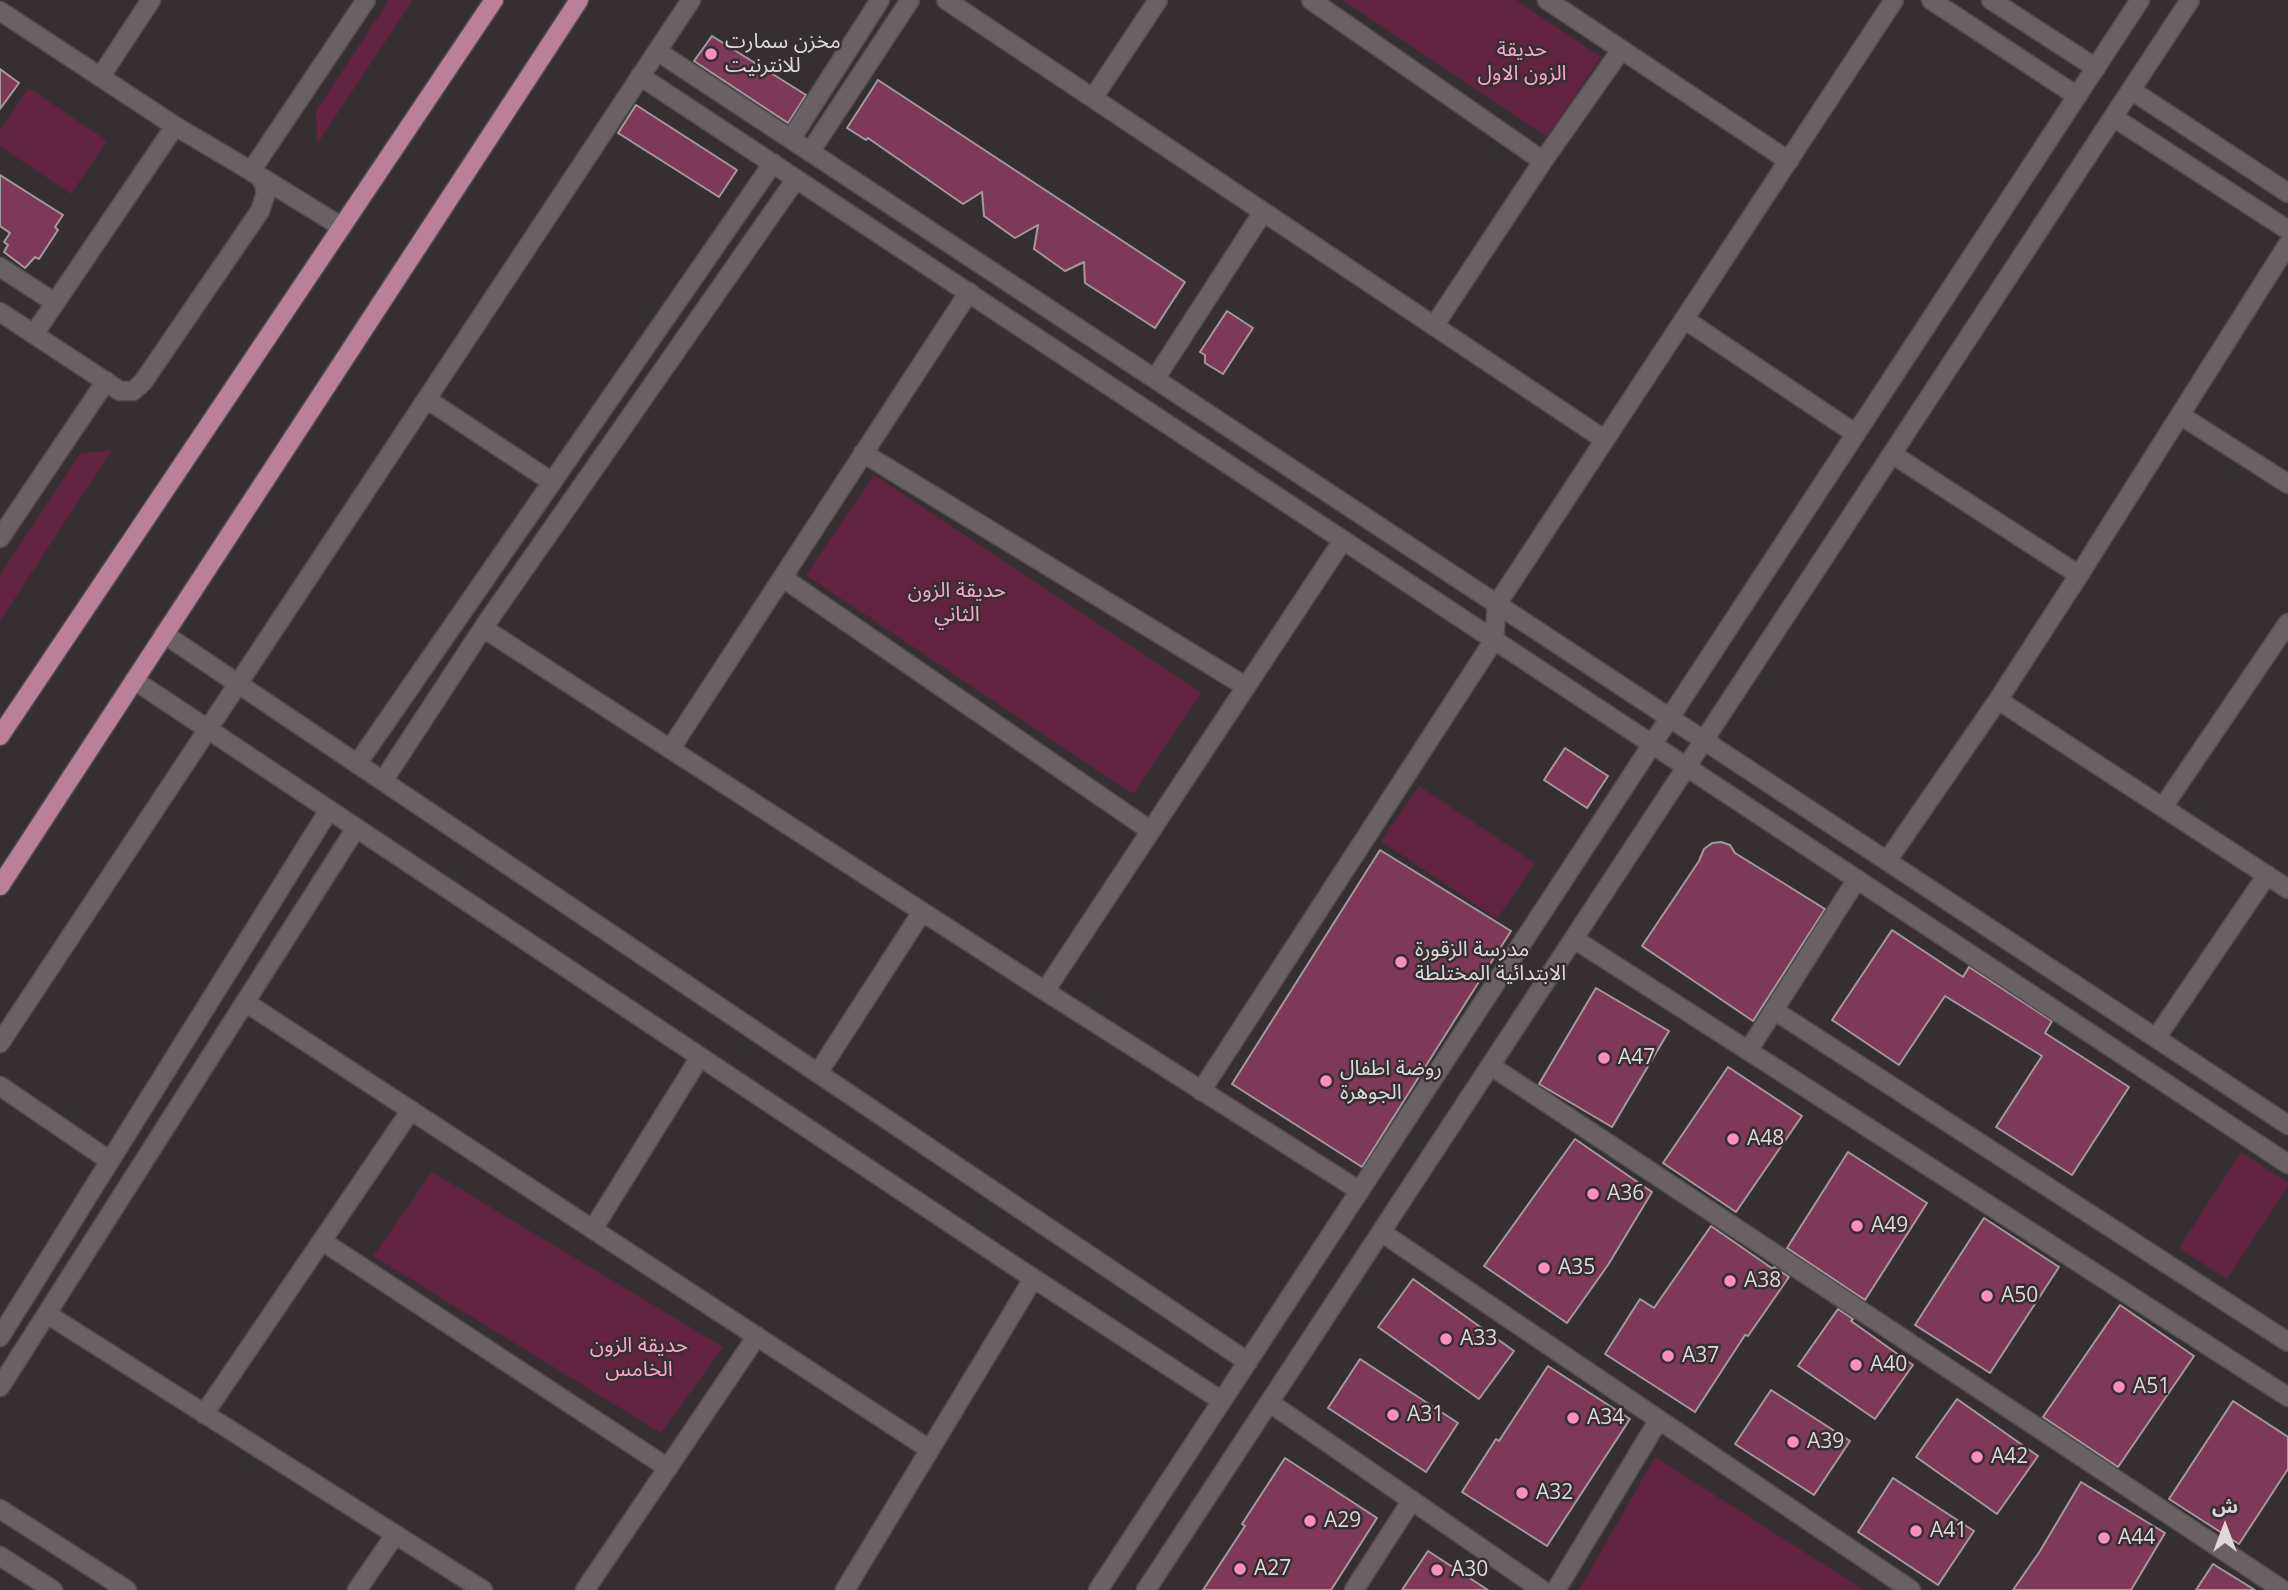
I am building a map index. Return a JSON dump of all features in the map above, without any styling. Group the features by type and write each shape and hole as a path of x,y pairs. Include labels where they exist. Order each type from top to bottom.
{"main road":[{"path":"0,736 494,0"},
{"path":"0,886 579,0"}],"street":[{"path":"101,76 151,0"},
{"path":"255,173 366,0"},
{"path":"0,1043 691,0"},
{"path":"383,781 784,170 880,0"},
{"path":"799,145 911,0"},
{"path":"946,0 1605,440"},
{"path":"1093,98 1158,0"},
{"path":"1311,0 1543,161"},
{"path":"1546,0 1789,161"},
{"path":"1201,1091 1494,640 1497,604 1894,0"},
{"path":"1931,0 2077,96"},
{"path":"1991,0 2096,68"},
{"path":"1098,1590 2140,0"},
{"path":"1146,1590 2190,0"},
{"path":"0,11 175,125 342,227"},
{"path":"1434,326 1543,161 1621,50"},
{"path":"657,51 2288,1125"},
{"path":"640,76 2288,1164"},
{"path":"2131,90 2288,193"},
{"path":"2113,117 2288,230"},
{"path":"34,334 175,125"},
{"path":"357,764 552,482 784,170"},
{"path":"0,312 120,390 127,392 139,387 264,203 264,184 255,173"},
{"path":"1155,379 1263,212"},
{"path":"1887,861 2080,575 2288,244"},
{"path":"0,267 54,302"},
{"path":"671,748 969,292"},
{"path":"1684,319 1856,434"},
{"path":"0,538 106,381"},
{"path":"428,400 552,482"},
{"path":"2180,415 2288,484"},
{"path":"863,453 1245,687"},
{"path":"1892,454 2080,575"},
{"path":"1045,991 1343,540"},
{"path":"783,578 1151,831"},
{"path":"2163,807 2281,648 2288,623"},
{"path":"483,628 1360,1191"},
{"path":"164,635 1248,1362"},
{"path":"134,680 1033,1279 1222,1401"},
{"path":"1998,699 2288,889"},
{"path":"0,1337 329,810"},
{"path":"0,1387 356,828"},
{"path":"2156,1038 2267,875"},
{"path":"1748,1051 1857,879"},
{"path":"818,1073 922,912"},
{"path":"1574,939 2288,1397"},
{"path":"245,1002 929,1449"},
{"path":"1775,1011 2288,1342"},
{"path":"593,1229 701,1057"},
{"path":"1491,1066 2283,1590"},
{"path":"0,1086 110,1161"},
{"path":"204,1414 411,1110"},
{"path":"1381,1232 1658,1422 1911,1590"},
{"path":"322,1241 668,1468"},
{"path":"845,1590 1033,1279"},
{"path":"47,1314 483,1590"},
{"path":"585,1590 757,1336"},
{"path":"1273,1405 1542,1590"},
{"path":"1556,1590 1658,1422"},
{"path":"1354,1590 1412,1500"},
{"path":"0,1508 127,1590"},
{"path":"357,1590 395,1535"},
{"path":"0,1556 53,1590"}],"green space":[{"path":"389,0 413,0 317,144 316,111"},
{"name":"حديقة الزون الاول","path":"1343,0 1516,0 1601,57 1547,137"},
{"path":"29,88 107,141 71,194 0,146 0,130"},
{"path":"112,450 0,621 0,575 80,454"},
{"name":"حديقة الزون الثاني","path":"874,475 1201,693 1133,794 806,575"},
{"path":"1419,786 1535,863 1497,919 1381,841"},
{"path":"2241,1152 2288,1183 2288,1186 2227,1279 2179,1248"},
{"name":"حديقة الزون الخامس","path":"432,1172 723,1347 661,1433 373,1256"},
{"path":"1655,1457 1864,1590 1579,1590"}],"building":[{"path":"712,36 806,95 788,123 694,61"},
{"path":"0,69 19,83 0,109"},
{"path":"878,80 1185,282 1155,328 1085,283 1084,262 1065,271 1034,249 1038,225 1015,238 984,216 982,192 963,204 868,138 866,140 847,128"},
{"path":"636,105 737,170 719,197 618,133"},
{"path":"0,175 63,215 55,227 58,230 39,259 35,257 25,268 4,252 8,245 4,242 10,233 0,226"},
{"path":"1227,311 1253,328 1223,374 1205,363 1205,355 1200,352"},
{"path":"1565,748 1608,776 1587,808 1544,780"},
{"path":"1712,843 1730,845 1735,853 1825,909 1753,1021 1642,946 1699,861 1704,849"},
{"name":"مدرسة الزقورة الابتدائية المختلطة","path":"1380,850 1511,931 1362,1167 1232,1084"},
{"path":"1892,930 1963,977 1969,967 2052,1021 2045,1033 2129,1087 2072,1175 1996,1127 2042,1056 1945,996 1899,1065 1832,1020"},
{"name":"A47","path":"1596,988 1669,1031 1612,1127 1539,1084"},
{"name":"A48","path":"1728,1067 1802,1116 1736,1212 1663,1163"},
{"path":"1575,1139 1652,1192 1608,1265 1567,1323 1484,1266"},
{"name":"A49","path":"1848,1152 1927,1203 1865,1300 1787,1248"},
{"name":"A50","path":"1984,1218 2059,1267 1990,1373 1915,1325"},
{"path":"1711,1226 1789,1277 1748,1336 1745,1335 1695,1412 1605,1354 1640,1299 1654,1308"},
{"name":"A33","path":"1413,1279 1514,1351 1479,1399 1378,1327"},
{"name":"A51","path":"2120,1305 2194,1356 2118,1467 2043,1417"},
{"name":"A40","path":"1838,1309 1913,1365 1875,1419 1798,1366"},
{"name":"A31","path":"1360,1359 1458,1423 1426,1472 1328,1408"},
{"path":"1548,1366 1630,1419 1547,1546 1462,1492"},
{"name":"A39","path":"1771,1390 1850,1441 1814,1495 1735,1444"},
{"name":"A42","path":"1957,1399 2038,1456 1997,1514 1916,1457"},
{"path":"2233,1401 2288,1437 2288,1469 2239,1544 2169,1499"},
{"name":"A29","path":"1285,1458 1377,1518 1331,1590 1203,1590 1245,1526 1242,1524"},
{"name":"A41","path":"1893,1478 1974,1531 1938,1585 1858,1532"},
{"name":"A44","path":"2081,1482 2165,1533 2131,1590 2013,1590 2040,1551"},
{"name":"A30","path":"1428,1551 1488,1590 1402,1590"},
{"path":"2213,1564 2255,1590 2196,1590"}],"place":[{"name":"مخزن سمارت للانترنيت","path":"711,54"},
{"name":"مدرسة الزقورة الابتدائية المختلطة","path":"1401,962"},
{"name":"A47","path":"1604,1058"},
{"name":"روضة اطفال الجوهرة","path":"1326,1081"},
{"name":"A48","path":"1733,1139"},
{"name":"A36","path":"1593,1194"},
{"name":"A49","path":"1857,1226"},
{"name":"A35","path":"1544,1268"},
{"name":"A38","path":"1730,1281"},
{"name":"A50","path":"1987,1296"},
{"name":"A33","path":"1446,1339"},
{"name":"A37","path":"1668,1356"},
{"name":"A40","path":"1856,1365"},
{"name":"A51","path":"2119,1387"},
{"name":"A31","path":"1393,1415"},
{"name":"A34","path":"1573,1418"},
{"name":"A39","path":"1793,1442"},
{"name":"A42","path":"1977,1457"},
{"name":"A32","path":"1522,1493"},
{"name":"A29","path":"1310,1521"},
{"name":"A41","path":"1916,1531"},
{"name":"A44","path":"2104,1538"},
{"name":"A27","path":"1240,1569"},
{"name":"A30","path":"1437,1570"}]}
